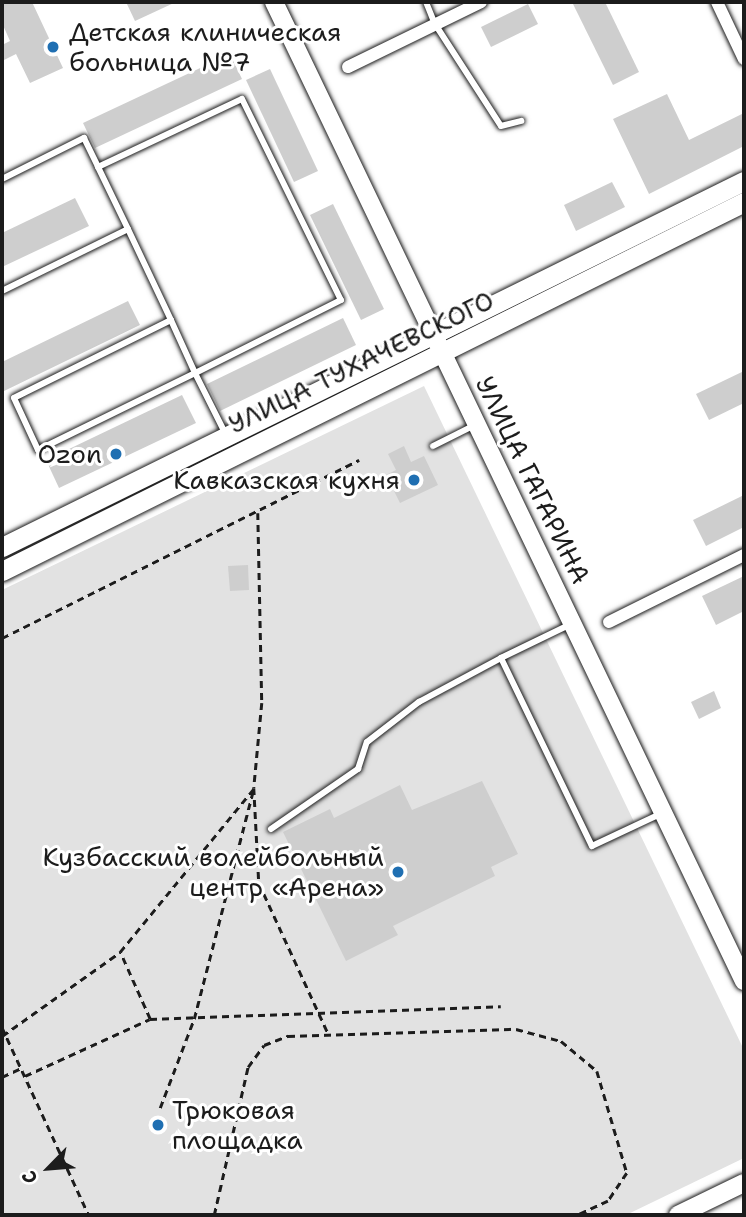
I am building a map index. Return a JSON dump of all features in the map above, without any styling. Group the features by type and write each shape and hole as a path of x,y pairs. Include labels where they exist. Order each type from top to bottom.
{"main road":[{"name":"УЛИЦА ТУХАЧЕВСКОГО","path":"2,547 231,445 438,342 744,181"},
{"name":"УЛИЦА ТУХАЧЕВСКОГО","path":"438,342 744,202"},
{"name":"УЛИЦА ТУХАЧЕВСКОГО","path":"2,572 231,445"}],"street":[{"name":"УЛИЦА ГАГАРИНА","path":"274,2 744,981"},
{"path":"348,67 481,2"},
{"path":"717,2 744,59"},
{"path":"608,622 744,555"},
{"path":"678,1215 744,1183"}],"lane":[{"path":"426,2 435,24 501,126 522,121"},
{"path":"98,167 242,99 341,300 38,450 14,398 171,320"},
{"path":"2,179 84,138 231,445"},
{"path":"2,291 128,229"},
{"path":"433,446 477,424"},
{"path":"271,829 358,769 367,742 419,702 573,623"},
{"path":"501,658 592,846 664,811"}],"path":[{"path":"2,638 258,513 359,460"},
{"path":"258,513 262,702 254,788 259,883 328,1035"},
{"path":"4,1035 120,952 254,788"},
{"path":"160,1108 194,1019 254,788"},
{"path":"120,952 150,1019"},
{"path":"25,1076 150,1019 501,1006"},
{"path":"2,1027 89,1215"},
{"path":"214,1215 248,1068 264,1045 288,1036 516,1029 561,1041 597,1070 627,1173 608,1201 578,1215"},
{"path":"2,1077 21,1068"}],"shaded area":[{"path":"424,386 744,1050 744,1158 626,1215 2,1215 2,590"}],"building":[{"path":"2,2 32,2 63,68 30,83 16,54 2,61 2,45 10,41 2,23"},
{"path":"126,2 176,2 135,21"},
{"path":"572,2 605,2 639,72 613,85"},
{"path":"528,4 538,24 491,47 481,27"},
{"path":"230,54 242,79 95,148 83,123"},
{"path":"270,69 318,171 294,182 246,80"},
{"path":"667,94 689,140 744,113 744,146 649,194 613,119"},
{"path":"612,182 625,207 576,231 564,205"},
{"path":"75,198 89,226 2,267 2,233"},
{"path":"333,204 384,309 361,320 310,215"},
{"path":"128,301 140,325 2,392 2,362"},
{"path":"343,318 356,345 220,411 207,384"},
{"path":"744,371 744,403 709,420 696,394"},
{"path":"182,395 196,423 59,488 46,460"},
{"path":"404,446 411,462 424,456 438,485 400,503 386,475 396,470 388,454"},
{"path":"744,495 744,527 706,546 693,520"},
{"path":"248,565 249,590 230,591 228,566"},
{"path":"744,576 744,611 716,625 702,596"},
{"path":"714,691 721,708 699,719 691,702"},
{"name":"Кузбасский волейбольный центр «Арена»","path":"482,781 518,854 491,867 495,876 393,926 398,935 346,961 283,832 330,809 334,818 400,785 412,810"}],"place":[{"name":"Детская клиническая больница №7","path":"53,47"},
{"name":"Ozon","path":"116,454"},
{"name":"Кавказская кухня","path":"414,480"},
{"name":"Кузбасский волейбольный центр «Арена»","path":"398,872"},
{"name":"Трюковая площадка","path":"158,1125"}]}
